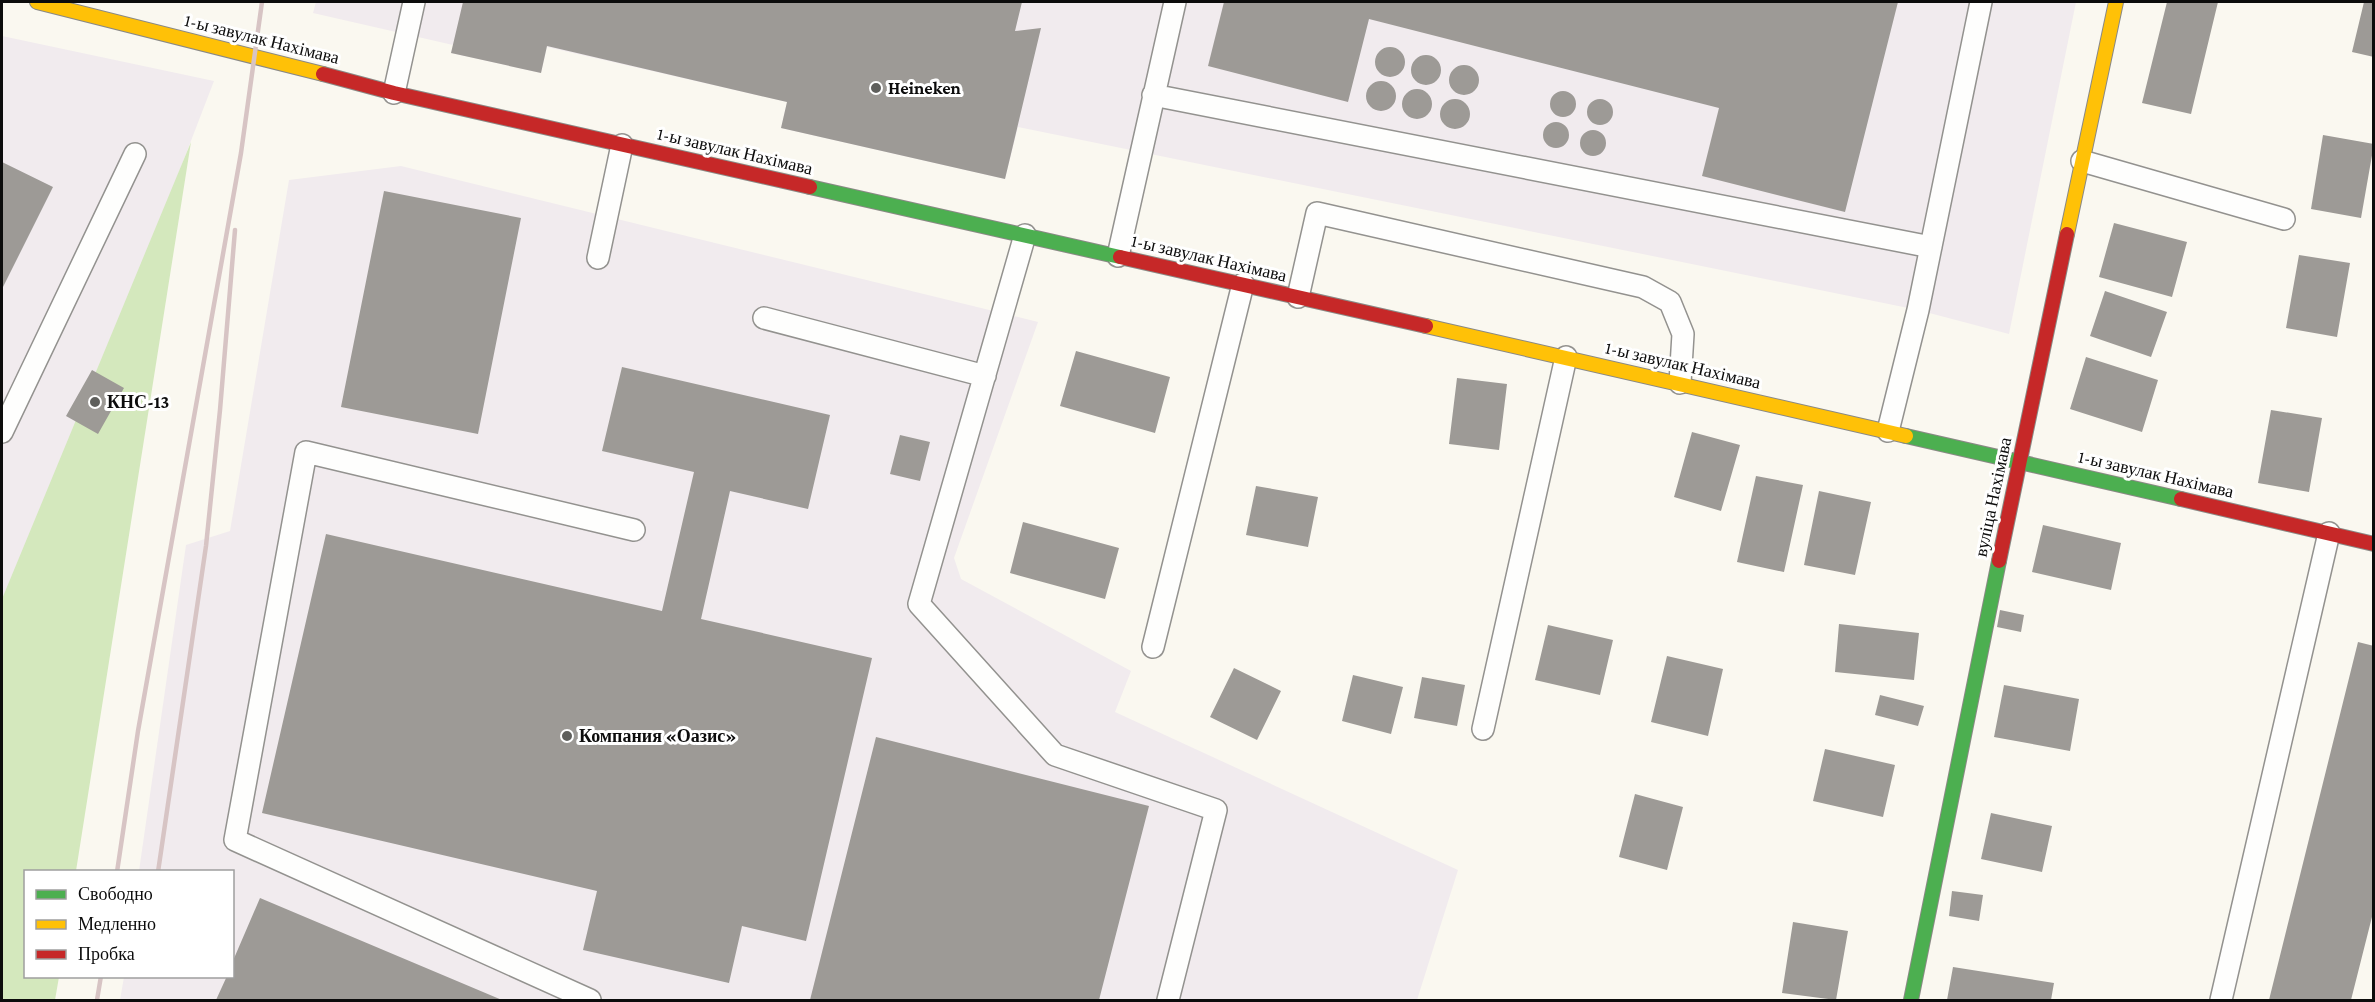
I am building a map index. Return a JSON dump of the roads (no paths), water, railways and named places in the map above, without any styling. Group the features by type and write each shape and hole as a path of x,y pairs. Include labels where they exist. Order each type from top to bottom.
{"street":[{"name":"1-ы завулак Нахімава","path":"37,2 169,33 394,93 1566,357 2373,544"},
{"name":"вуліца Нахімава","path":"1911,1000 2019,461 2116,2"}],"lane":[{"path":"394,93 414,2"},
{"path":"1118,256 1175,2"},
{"path":"1888,431 1918,310 1981,2"},
{"path":"1154,95 1931,247"},
{"path":"598,258 622,145"},
{"path":"2,432 135,154"},
{"path":"2082,161 2284,219"},
{"path":"1298,297 1317,213 1643,287 1670,302 1683,334 1680,383"},
{"path":"1025,235 919,604 1055,755 1216,810 1168,1000"},
{"path":"1153,647 1243,284"},
{"path":"764,318 985,376"},
{"path":"1483,729 1566,357"},
{"path":"590,1000 234,840 306,452 634,530"},
{"path":"2221,1000 2330,533"}],"railway":[{"path":"117,870 138,731 241,153 262,2"},
{"path":"158,870 206,546 235,230"},
{"path":"97,1000 101,978"}],"place":[{"name":"Heineken","path":"876,88"},
{"name":"КНС-13","path":"95,402"},
{"name":"Компания «Оазис»","path":"567,736"}]}
